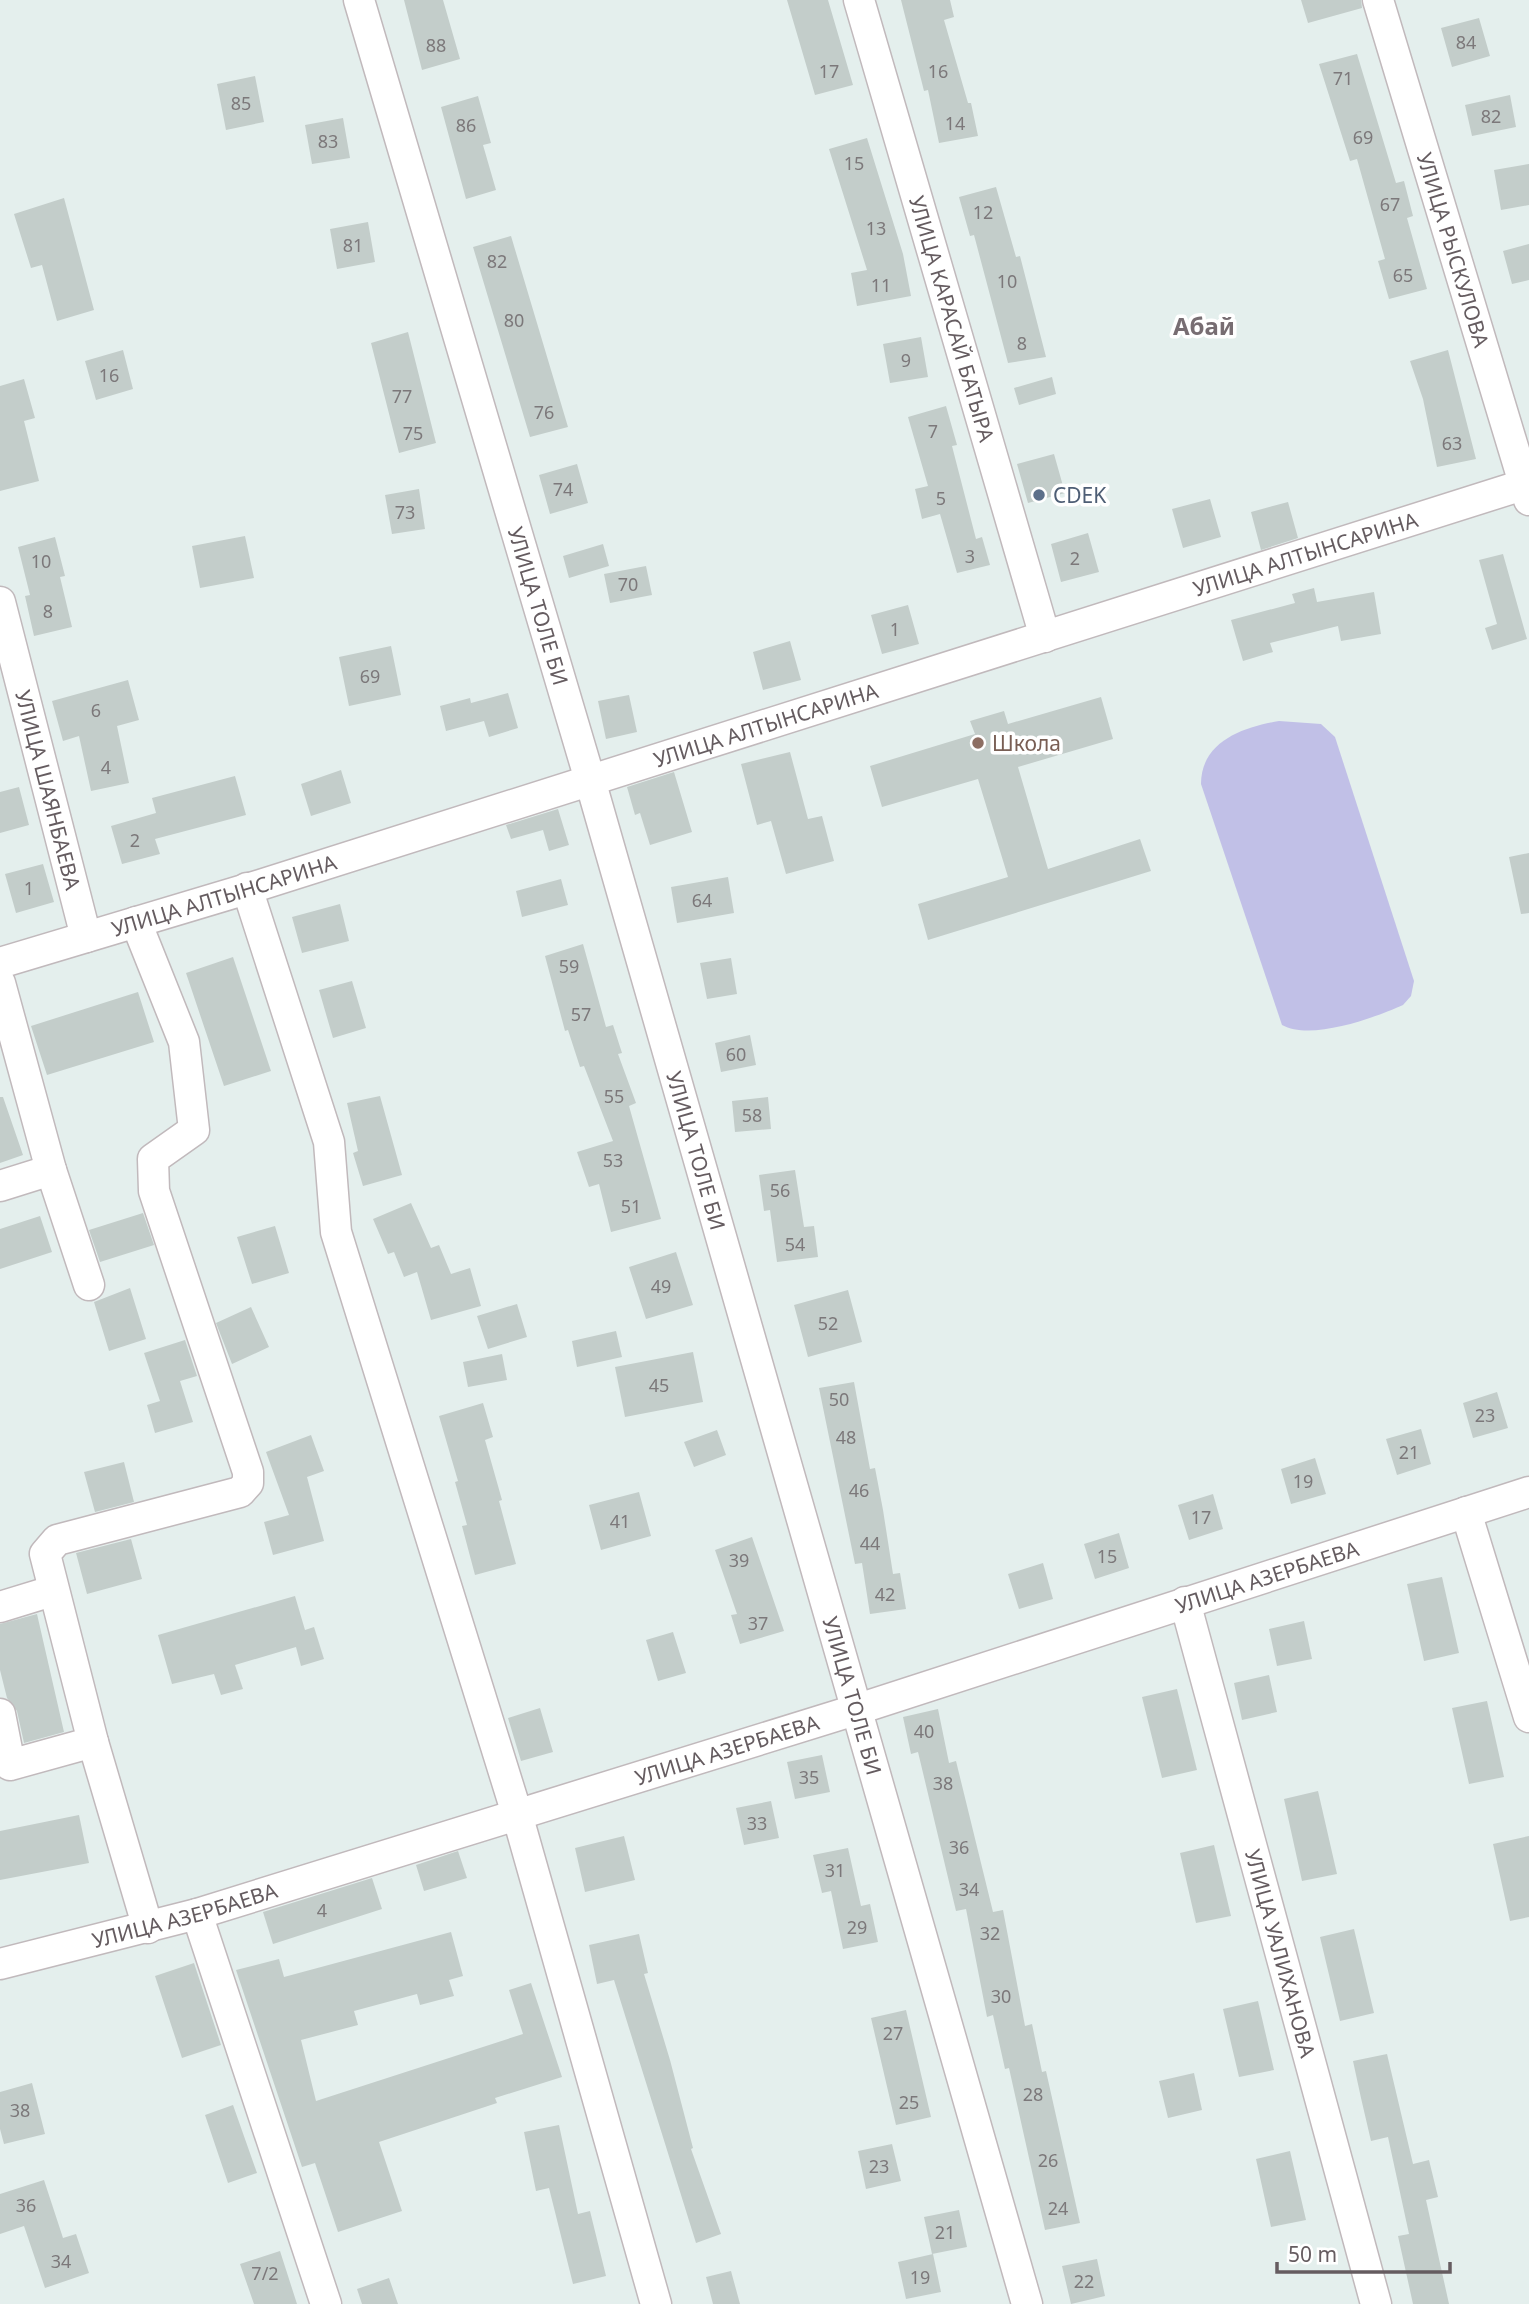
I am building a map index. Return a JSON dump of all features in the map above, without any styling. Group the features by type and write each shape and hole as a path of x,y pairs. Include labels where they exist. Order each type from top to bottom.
{"street":[{"name":"УЛИЦА ТОЛЕ БИ","path":"359,0 590,780 1027,2304"},
{"name":"УЛИЦА КАРАСАЙ БАТЫРА","path":"859,0 1045,638"},
{"name":"УЛИЦА РЫСКУЛОВА","path":"1378,0 1527,489"},
{"name":"УЛИЦА АЛТЫНСАРИНА","path":"0,963 1527,489"},
{"name":"УЛИЦА ШАЯНБАЕВА","path":"0,602 86,937"},
{"path":"247,888 330,1142 336,1232 517,1814 656,2304"},
{"path":"136,922 184,1042 194,1130 153,1159 154,1191 248,1472 248,1483 240,1492 57,1540 45,1554 52,1591 93,1742 148,1928"},
{"path":"0,983 51,1170 89,1284"},
{"path":"0,1185 51,1170"},
{"name":"УЛИЦА АЗЕРБАЕВА","path":"0,1964 197,1914 855,1710 1529,1492"},
{"path":"1466,1512 1529,1717"},
{"path":"0,1607 52,1591"},
{"name":"УЛИЦА УАЛИХАНОВА","path":"1185,1602 1376,2304"},
{"path":"0,1714 10,1765 93,1742"},
{"path":"197,1914 326,2304"}],"shaded area":[{"path":"1279,721 1321,724 1335,737 1414,981 1411,996 1403,1005 1343,1026 1309,1030 1282,1025 1201,784 1203,769 1216,747 1239,732"}],"building":[{"path":"404,0 443,0 460,59 422,70"},
{"path":"787,0 828,0 853,85 815,95"},
{"path":"901,0 950,0 954,17 944,20 968,103 971,103 978,136 939,143 928,90 924,91"},
{"path":"1301,0 1361,0 1362,8 1308,23"},
{"path":"1479,18 1490,56 1452,67 1441,28"},
{"path":"1357,54 1396,183 1404,181 1413,216 1407,218 1427,289 1389,299 1378,261 1385,259 1357,159 1350,161 1319,64"},
{"path":"255,76 264,122 226,130 217,84"},
{"path":"1510,95 1516,127 1472,136 1465,105"},
{"path":"478,96 491,143 483,145 496,190 466,199 441,107"},
{"path":"343,118 350,158 312,164 305,125"},
{"path":"867,138 903,254 911,296 857,306 851,273 867,270 829,149"},
{"path":"1529,164 1529,205 1501,210 1494,170"},
{"path":"996,187 1016,257 1020,256 1046,357 1008,363 974,235 970,236 959,197"},
{"path":"64,198 94,310 57,321 42,265 31,268 14,214"},
{"path":"368,222 375,262 337,269 330,229"},
{"path":"511,236 568,427 530,437 473,247"},
{"path":"1529,244 1529,280 1512,284 1503,251"},
{"path":"408,332 436,443 399,453 371,343"},
{"path":"921,337 928,377 890,383 883,344"},
{"path":"123,350 133,389 96,400 85,361"},
{"path":"1448,350 1476,459 1437,467 1423,399 1410,361"},
{"path":"1052,377 1056,394 1019,405 1014,388"},
{"path":"24,379 35,418 24,421 39,481 0,491 0,386"},
{"path":"946,406 957,445 952,446 976,539 982,537 990,565 957,573 940,514 922,519 915,489 928,486 908,417"},
{"path":"1054,454 1065,493 1028,503 1017,464"},
{"path":"577,464 588,503 550,514 539,475"},
{"path":"419,489 425,529 392,534 385,495"},
{"path":"1210,499 1221,537 1183,548 1172,509"},
{"path":"1288,502 1298,538 1261,550 1251,512"},
{"path":"1088,533 1099,572 1061,582 1051,544"},
{"path":"245,536 254,578 200,588 192,546"},
{"path":"55,537 65,576 60,577 72,627 34,636 25,596 30,595 18,547"},
{"path":"603,544 609,566 569,578 563,556"},
{"path":"1503,554 1527,639 1492,650 1485,628 1497,624 1479,560"},
{"path":"646,566 652,595 610,603 604,574"},
{"path":"1314,588 1317,602 1374,592 1381,634 1341,641 1338,626 1270,643 1273,652 1243,661 1231,620 1295,603 1292,594"},
{"path":"908,605 919,644 882,654 871,615"},
{"path":"790,641 801,680 763,690 753,652"},
{"path":"391,646 401,695 349,706 339,657"},
{"path":"128,680 139,720 117,726 129,783 91,791 79,736 63,741 52,701"},
{"path":"508,693 518,728 489,737 484,721 446,731 440,706 470,698 471,703"},
{"path":"629,695 637,732 606,739 598,701"},
{"path":"1101,697 1113,739 1018,767 1048,869 1140,839 1151,871 928,940 918,904 1008,877 978,779 882,807 870,766 975,734 970,721 1004,711 1008,724"},
{"path":"790,752 808,819 822,816 834,861 786,874 771,821 757,825 741,764"},
{"path":"341,770 351,803 311,816 301,784"},
{"path":"674,772 692,832 650,845 640,813 635,815 627,787"},
{"path":"235,776 246,815 155,839 160,854 122,864 111,826 156,813 152,798"},
{"path":"19,787 29,825 0,833 0,792"},
{"path":"558,809 569,845 549,851 543,830 511,839 506,825"},
{"path":"1529,853 1529,913 1521,914 1509,857"},
{"path":"43,864 54,902 16,913 5,874"},
{"path":"728,877 734,913 677,923 671,887"},
{"path":"561,879 568,905 522,917 516,891"},
{"path":"340,904 349,941 302,953 292,917"},
{"path":"583,944 606,1027 613,1025 622,1053 618,1054 636,1103 629,1106 661,1219 611,1232 599,1184 589,1187 577,1152 613,1141 584,1066 580,1067 568,1030 565,1031 545,956"},
{"path":"233,957 271,1071 224,1086 186,973"},
{"path":"731,958 737,994 707,999 700,963"},
{"path":"352,981 366,1028 333,1038 319,990"},
{"path":"138,992 154,1042 47,1075 31,1026"},
{"path":"750,1035 756,1065 721,1072 715,1043"},
{"path":"380,1096 402,1175 363,1186 353,1153 358,1151 347,1103"},
{"path":"0,1097 3,1097 23,1155 0,1163"},
{"path":"768,1097 771,1129 735,1132 732,1101"},
{"path":"795,1170 804,1227 814,1226 818,1257 777,1262 770,1210 764,1211 759,1175"},
{"path":"411,1203 431,1248 439,1245 451,1274 470,1268 481,1306 431,1320 417,1272 404,1277 394,1252 388,1254 373,1219"},
{"path":"143,1213 154,1245 100,1262 89,1230"},
{"path":"40,1216 52,1252 0,1269 0,1229"},
{"path":"275,1226 289,1273 252,1284 237,1237"},
{"path":"676,1252 693,1305 646,1319 629,1267"},
{"path":"130,1288 146,1339 109,1351 94,1302"},
{"path":"848,1290 862,1342 808,1357 794,1305"},
{"path":"517,1304 527,1337 488,1349 477,1316"},
{"path":"251,1307 269,1347 232,1364 216,1323"},
{"path":"616,1331 622,1357 577,1367 572,1341"},
{"path":"185,1340 197,1376 180,1381 193,1422 155,1433 147,1405 160,1401 144,1353"},
{"path":"693,1352 703,1402 625,1417 615,1367"},
{"path":"502,1354 507,1380 468,1387 463,1362"},
{"path":"854,1382 870,1469 875,1468 893,1574 900,1573 906,1609 870,1614 862,1563 855,1564 819,1388"},
{"path":"1497,1392 1508,1428 1473,1438 1463,1403"},
{"path":"483,1403 493,1437 485,1440 516,1564 475,1575 462,1526 467,1525 455,1482 458,1481 439,1416"},
{"path":"1421,1429 1431,1464 1397,1475 1386,1439"},
{"path":"717,1430 726,1455 694,1467 684,1442"},
{"path":"311,1435 324,1471 307,1477 324,1541 273,1555 264,1522 289,1515 266,1452"},
{"path":"1315,1458 1326,1494 1291,1504 1281,1469"},
{"path":"124,1462 134,1502 95,1512 84,1472"},
{"path":"639,1492 651,1536 601,1550 589,1505"},
{"path":"1213,1494 1223,1529 1189,1540 1178,1505"},
{"path":"1119,1533 1129,1568 1095,1579 1084,1544"},
{"path":"752,1537 784,1631 740,1644 731,1615 737,1614 715,1550"},
{"path":"131,1539 142,1579 87,1594 76,1553"},
{"path":"1043,1563 1053,1599 1019,1609 1008,1574"},
{"path":"1442,1577 1459,1653 1424,1661 1407,1584"},
{"path":"295,1596 305,1630 314,1627 324,1659 301,1666 296,1647 235,1665 243,1689 221,1695 214,1674 172,1684 158,1635"},
{"path":"37,1614 64,1732 24,1743 17,1711 7,1698 0,1670 0,1624"},
{"path":"1304,1621 1312,1659 1277,1666 1269,1629"},
{"path":"673,1632 686,1673 658,1681 646,1640"},
{"path":"1269,1675 1277,1712 1242,1720 1234,1683"},
{"path":"1177,1689 1197,1770 1162,1778 1142,1697"},
{"path":"1487,1701 1504,1777 1469,1784 1452,1708"},
{"path":"540,1708 553,1752 521,1761 508,1718"},
{"path":"938,1709 949,1763 956,1761 993,1912 1003,1910 1025,2026 1032,2024 1042,2072 1046,2071 1080,2223 1045,2230 1009,2068 1005,2069 993,2015 987,2017 966,1909 956,1911 918,1752 911,1754 903,1717"},
{"path":"822,1755 830,1792 795,1799 787,1762"},
{"path":"1318,1791 1337,1874 1302,1881 1284,1799"},
{"path":"771,1801 779,1838 744,1845 736,1808"},
{"path":"79,1815 89,1863 0,1880 0,1831"},
{"path":"624,1836 635,1880 585,1892 575,1848"},
{"path":"1529,1836 1529,1917 1510,1921 1493,1844"},
{"path":"1214,1845 1231,1916 1196,1923 1180,1853"},
{"path":"848,1848 861,1906 870,1904 878,1942 843,1949 831,1891 822,1893 813,1855"},
{"path":"458,1851 467,1878 424,1891 416,1865"},
{"path":"372,1878 382,1909 273,1944 263,1912"},
{"path":"1354,1929 1374,2013 1340,2021 1320,1937"},
{"path":"451,1932 463,1976 449,1980 454,1996 420,2005 417,1994 354,2011 358,2025 301,2040 316,2101 523,2034 509,1990 531,1983 562,2077 495,2098 497,2103 379,2142 402,2211 338,2232 315,2163 302,2167 236,1970 279,1959 284,1977"},
{"path":"639,1934 648,1973 644,1974 670,2060 693,2148 691,2149 721,2234 696,2243 614,1980 597,1984 589,1945"},
{"path":"194,1963 221,2045 182,2058 155,1976"},
{"path":"1258,2001 1274,2070 1239,2077 1223,2009"},
{"path":"906,2010 931,2117 896,2125 871,2018"},
{"path":"1387,2054 1413,2164 1429,2160 1438,2197 1426,2200 1449,2304 1413,2304 1398,2236 1409,2234 1388,2137 1371,2141 1353,2061"},
{"path":"1194,2073 1202,2110 1168,2118 1159,2081"},
{"path":"32,2083 45,2134 4,2144 0,2129 0,2092"},
{"path":"233,2105 257,2173 228,2183 205,2115"},
{"path":"559,2125 578,2214 590,2211 606,2276 573,2284 549,2188 536,2191 524,2132"},
{"path":"892,2144 901,2181 866,2189 858,2151"},
{"path":"1290,2151 1306,2220 1271,2227 1256,2159"},
{"path":"44,2180 63,2238 76,2234 89,2273 45,2288 24,2226 0,2234 0,2194"},
{"path":"959,2210 967,2247 932,2254 924,2217"},
{"path":"280,2251 297,2304 254,2304 240,2264"},
{"path":"933,2254 941,2292 906,2299 898,2262"},
{"path":"1097,2259 1105,2296 1071,2304 1062,2266"},
{"path":"731,2271 740,2304 713,2304 706,2277"},
{"path":"389,2278 398,2304 362,2304 357,2289"}],"place":[{"name":"CDEK","path":"1039,495"},
{"name":"Школа","path":"978,743"}],"district":[{"name":"Абай","path":"1204,325"}]}
